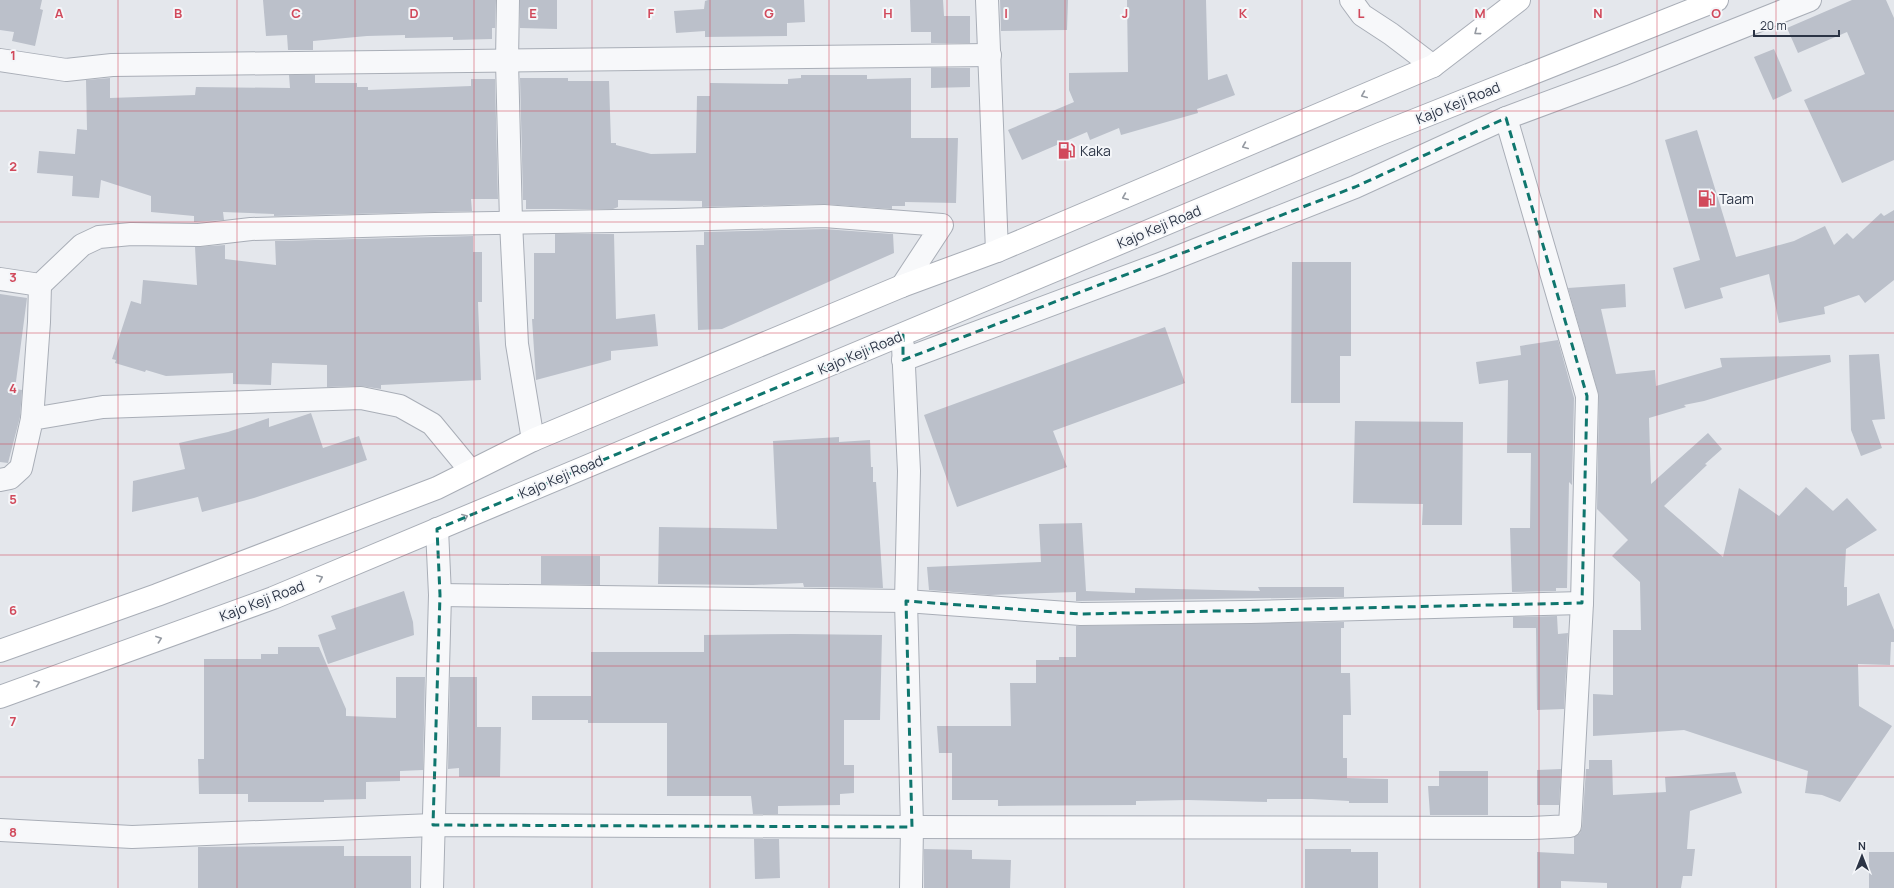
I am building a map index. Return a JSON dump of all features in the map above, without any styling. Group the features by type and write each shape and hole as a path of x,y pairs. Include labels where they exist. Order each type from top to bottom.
{"main road":[{"path":"0,651 157,595 437,488 470,470 533,440 902,286 997,251 1433,66 1519,0"},
{"name":"Kajo Keji Road","path":"0,697 273,598 1380,134 1717,0"}],"street":[{"path":"508,0 507,61 511,222 517,344 533,440"},
{"path":"987,0 997,251"},
{"path":"1352,0 1362,15 1391,34 1433,66"},
{"path":"903,360 1160,264 1355,187 1506,118 1810,0"},
{"path":"0,60 66,70 112,65 990,55"},
{"path":"0,830 132,837 433,825 912,828 1532,828 1570,826 1582,603 1587,396 1506,118"},
{"path":"0,480 10,478 21,468 32,419 39,322 40,285 82,245 99,237 131,234 199,235 251,229 824,216 942,225 902,286"},
{"path":"0,279 40,285"},
{"path":"903,335 909,471 906,601 912,828 911,888"},
{"path":"32,419 103,407 361,398 400,406 432,424 470,470"},
{"path":"432,888 440,595 437,529"},
{"path":"440,595 906,601 1081,614 1250,612 1582,603"}],"highlighted area":[{"path":"1506,118 1587,396 1582,603 1081,614 906,601 912,827 433,825 440,595 437,529 903,335 903,360 1355,187"}],"building":[{"path":"0,0 42,0 40,9 43,10 35,46 12,41 14,32 0,30"},
{"path":"263,0 496,0 495,28 492,28 492,39 453,40 453,37 405,38 405,35 367,36 313,41 313,50 288,50 287,35 266,36"},
{"path":"520,0 557,0 557,29 520,28"},
{"path":"804,0 805,22 787,23 787,36 705,37 705,31 676,33 674,11 704,9 705,1"},
{"path":"910,0 943,0 944,16 970,16 970,43 931,43 931,32 911,32"},
{"path":"1000,0 1068,0 1067,30 1001,31"},
{"path":"1127,0 1206,0 1208,80 1227,74 1235,95 1197,109 1198,113 1121,135 1119,128 1090,140 1087,132 1022,160 1008,130 1074,102 1069,90 1069,73 1128,72"},
{"path":"1852,0 1886,0 1894,18 1894,160 1842,183 1804,100 1865,74 1847,32 1798,53 1787,28"},
{"path":"1774,49 1792,91 1773,100 1754,57"},
{"path":"931,68 970,68 970,87 931,88"},
{"path":"289,75 315,75 315,83 357,83 357,87 368,87 368,90 471,86 471,79 495,79 498,199 471,199 472,211 274,216 274,214 223,212 224,220 194,222 194,216 151,212 151,196 101,180 99,198 72,196 73,176 37,173 39,151 75,154 77,129 87,130 86,80 110,78 110,98 195,95 196,87 290,88"},
{"path":"801,75 867,75 867,79 911,78 911,138 958,138 956,203 905,202 905,206 892,206 892,209 824,204 702,207 702,201 618,200 618,207 613,209 526,209 526,200 523,200 520,78 568,78 568,81 609,81 611,143 616,143 616,145 651,154 696,153 697,96 710,96 710,83 788,84 788,79 801,78"},
{"path":"1697,130 1736,257 1794,241 1825,226 1834,245 1847,233 1853,239 1881,213 1884,216 1894,210 1894,280 1865,303 1859,295 1824,307 1825,314 1779,323 1769,274 1720,288 1723,298 1685,309 1673,268 1700,260 1665,140"},
{"path":"824,229 893,234 894,253 722,329 698,330 696,245 704,245 704,232"},
{"path":"555,234 614,234 616,319 655,314 658,346 611,351 611,360 536,380 532,319 534,319 534,253 555,253"},
{"path":"473,236 473,252 482,252 482,302 478,302 481,380 381,385 381,389 361,386 327,387 327,365 272,363 271,385 233,384 233,373 166,376 146,370 145,372 115,363 116,360 112,359 131,301 141,304 143,280 197,285 195,247 225,245 225,259 276,265 275,241"},
{"path":"1292,262 1351,262 1351,356 1340,356 1340,403 1291,403"},
{"path":"1625,284 1626,307 1601,309 1616,374 1655,370 1656,386 1722,367 1720,358 1830,355 1831,362 1704,401 1684,405 1686,407 1649,418 1651,484 1708,433 1722,449 1705,464 1707,465 1664,506 1723,557 1739,488 1779,516 1806,487 1833,511 1847,498 1877,530 1846,549 1844,587 1847,587 1847,606 1879,593 1894,630 1894,642 1891,642 1890,665 1858,664 1859,706 1892,726 1840,802 1822,795 1805,793 1808,771 1684,730 1593,736 1593,694 1613,695 1613,630 1641,630 1640,582 1612,556 1628,540 1597,509 1599,396 1568,288"},
{"path":"0,294 27,298 15,389 22,390 20,417 8,463 0,462"},
{"path":"1165,327 1185,383 1053,431 1067,467 957,507 924,415"},
{"path":"1558,340 1574,398 1572,485 1569,482 1567,588 1556,588 1556,591 1512,592 1510,528 1530,528 1531,453 1507,453 1508,380 1479,384 1476,362 1521,355 1520,346"},
{"path":"1879,354 1885,419 1872,420 1882,448 1861,456 1851,430 1849,355"},
{"path":"311,413 323,448 359,436 367,460 254,498 202,512 198,497 132,512 133,481 185,469 179,443 228,432 269,418 269,427"},
{"path":"1355,421 1463,422 1462,525 1422,525 1423,504 1353,503"},
{"path":"839,437 839,442 870,440 873,482 876,482 883,588 804,587 803,583 753,585 658,584 659,527 777,529 773,441"},
{"path":"1082,523 1086,591 1135,593 1135,588 1260,591 1258,587 1344,587 1344,597 1076,601 1076,592 990,595 929,590 927,567 1041,562 1039,524"},
{"path":"541,556 600,556 600,585 541,584"},
{"path":"404,591 413,622 414,635 328,664 318,635 336,629 331,616"},
{"path":"1557,616 1558,634 1568,633 1564,709 1537,710 1536,628 1513,628 1513,617"},
{"path":"1344,622 1344,628 1341,628 1341,673 1350,673 1351,715 1343,715 1343,758 1347,758 1347,778 1388,779 1388,803 1349,803 1349,801 1312,799 1267,799 1267,802 1188,800 1136,801 1136,805 998,806 998,800 952,800 952,753 939,753 937,726 1011,726 1010,683 1036,683 1036,660 1059,660 1059,657 1076,657 1076,626"},
{"path":"704,635 882,635 880,720 844,720 844,765 854,765 854,793 840,794 840,805 778,806 778,814 753,814 751,796 667,796 667,723 588,723 588,720 532,720 532,696 591,696 591,652 704,652"},
{"path":"278,647 319,647 346,709 346,716 396,718 396,677 425,677 423,770 400,771 400,781 366,782 366,799 324,800 324,802 248,802 248,794 199,794 198,759 204,759 204,659 261,659 261,654 278,654"},
{"path":"450,677 477,677 477,727 501,727 500,777 459,777 459,768 448,769"},
{"path":"1589,760 1612,760 1613,795 1666,792 1665,777 1735,772 1742,793 1690,811 1687,849 1695,849 1692,876 1683,876 1681,888 1607,888 1607,883 1561,881 1561,888 1537,888 1537,852 1574,854 1574,837 1580,833 1582,827 1586,769 1589,769"},
{"path":"1561,769 1559,805 1537,805 1537,770"},
{"path":"1439,771 1488,771 1488,815 1430,815 1428,786 1439,786"},
{"path":"754,839 779,839 780,878 755,879"},
{"path":"344,846 344,856 411,856 411,888 198,888 198,847"},
{"path":"924,849 972,850 972,859 1011,860 1010,888 924,888"},
{"path":"1305,849 1351,849 1351,852 1378,852 1378,888 1305,888"},
{"path":"1869,852 1894,852 1894,888 1869,888"}],"place":[{"name":"Kaka","path":"1067,151"},
{"name":"Taam","path":"1706,199"}]}
